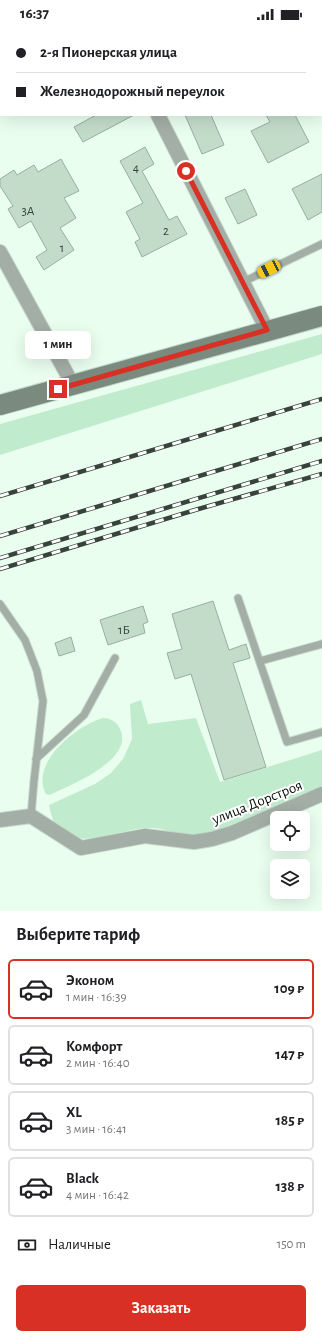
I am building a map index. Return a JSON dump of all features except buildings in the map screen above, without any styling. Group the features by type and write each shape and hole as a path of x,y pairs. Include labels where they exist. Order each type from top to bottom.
{"street":[{"path":"159,116 267,330"},
{"path":"0,252 73,385"},
{"path":"0,405 322,316"},
{"name":"улица Дорстроя","path":"31,816 81,848 145,836 194,842 232,833 322,794"},
{"path":"0,820 31,816"}],"lane":[{"path":"243,282 322,244"},
{"path":"238,598 287,742 322,732"},
{"path":"0,604 25,640 37,671 43,701 31,816"},
{"path":"260,661 322,644"},
{"path":"36,759 84,715 115,658"}],"green space":[{"path":"322,334 322,354 0,455 0,424"},
{"path":"141,700 148,724 196,718 220,782 322,750 322,787 208,835 187,837 154,828 140,829 92,838 78,838 65,834 55,823 49,805 95,784 111,773 123,759 132,739 130,704"},
{"path":"103,718 113,721 120,729 122,740 118,751 98,770 71,785 49,795 46,794 43,782 44,770 58,747 81,728"}],"railway":[{"path":"0,496 322,399"},
{"path":"0,536 322,439"},
{"path":"0,558 322,461"},
{"path":"0,569 195,510 322,474"}],"route":[{"path":"58,389 267,330 186,171"}]}
